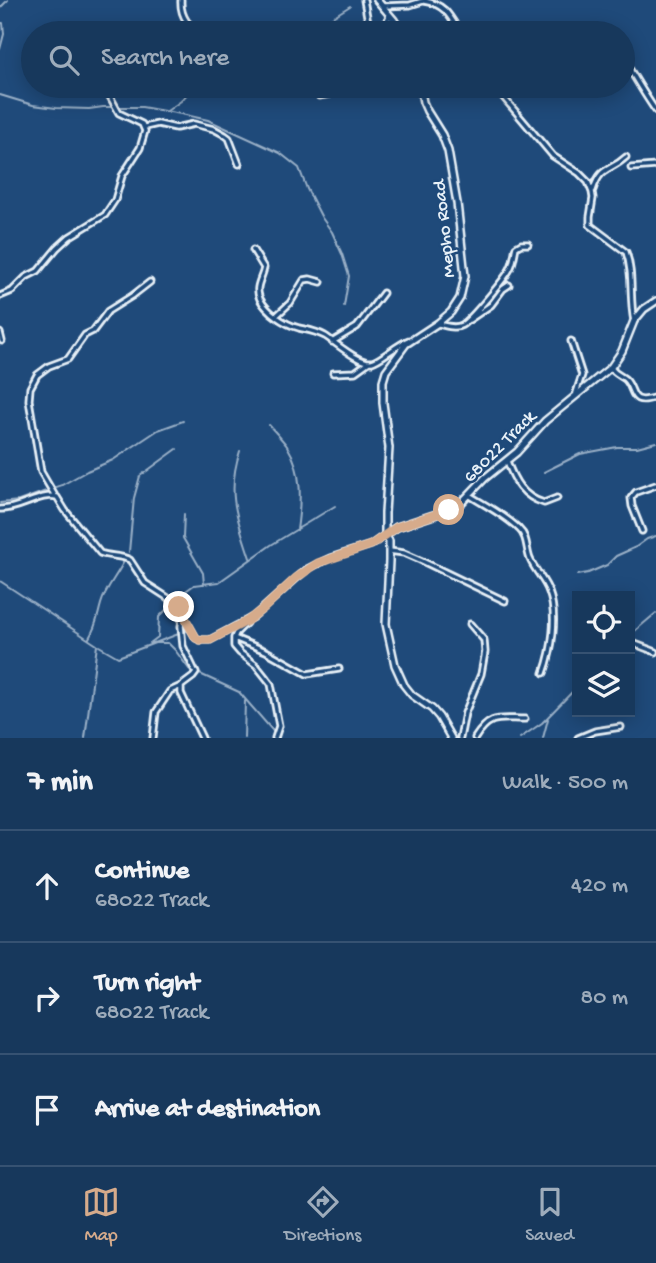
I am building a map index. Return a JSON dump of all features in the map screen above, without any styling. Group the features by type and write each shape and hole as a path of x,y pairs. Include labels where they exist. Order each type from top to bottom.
{"street":[{"path":"181,0 181,11 186,21"},
{"path":"364,0 368,21"},
{"path":"377,0 394,21"},
{"path":"384,6 410,5 425,0 444,9 453,21"},
{"path":"387,21 390,14"},
{"path":"635,76 645,97 656,111"},
{"path":"110,98 119,113 145,127"},
{"name":"Mepho Road","path":"422,98 448,151 465,276 460,298 451,312 412,338 394,359 383,381 389,448 385,535 389,541 386,624 395,665 404,685 412,695 432,709 451,738"},
{"path":"504,98 553,156 588,182 592,192"},
{"path":"145,127 159,124 176,128 194,124 214,129 229,138 239,164"},
{"path":"0,296 12,291 26,277 38,271 69,237 105,215 115,200 122,176 140,148 145,127"},
{"path":"626,157 603,170 597,178 592,192 590,225 626,252 630,266 634,321"},
{"path":"631,168 656,166"},
{"path":"465,323 509,271 516,247 528,244"},
{"path":"253,250 264,268 258,288 259,297 266,308 295,327 317,332 359,359 369,362"},
{"path":"276,316 290,303 304,281 310,279 321,282"},
{"name":"68022 Track","path":"150,282 108,311 93,331 82,338 68,359 48,366 37,374 29,395 30,407 41,472 65,510 100,553 130,560 145,583 171,598 196,638 204,641 247,621 307,569 330,558 371,545 397,527 454,507 470,495 545,421 611,367 622,351 634,321 644,309 656,301"},
{"path":"438,323 452,327 465,323 491,305 509,285"},
{"path":"332,342 357,327 383,293"},
{"path":"0,333 2,341"},
{"path":"333,373 355,372 412,338"},
{"path":"571,341 582,374 576,395"},
{"path":"611,367 628,382 634,396 643,400 656,397"},
{"path":"507,461 516,483 527,495 544,503 557,498"},
{"path":"642,531 631,498 636,492 656,485"},
{"path":"470,495 522,532 530,561 550,592 553,630 544,673"},
{"path":"0,509 16,508 46,496 55,496"},
{"path":"389,551 404,553 505,601"},
{"path":"153,738 156,712 170,691 196,673 183,646 183,614"},
{"path":"247,621 234,638 236,650 256,665 271,684 279,726 275,738"},
{"path":"460,738 481,674 485,652 484,640 470,624"},
{"path":"234,638 266,651 307,674 339,669"},
{"path":"635,644 656,652"},
{"path":"181,685 183,698 202,738"},
{"path":"475,738 481,728 490,721 525,719"},
{"path":"578,738 595,731 621,727"}],"waterway":[{"path":"0,8 8,0"},
{"path":"326,21 350,6"},
{"path":"0,23 3,23 4,34 0,49"},
{"path":"0,95 33,105 56,108 142,107 181,114 208,120 280,153 299,168 307,189 342,254 349,276 344,306"},
{"path":"167,111 184,98"},
{"path":"53,488 113,460 158,430 183,421"},
{"path":"269,425 287,446 296,466 300,498 297,530"},
{"path":"544,472 580,454 656,442"},
{"path":"129,552 134,498 140,476 177,449"},
{"path":"240,451 234,480 235,505 250,558"},
{"path":"0,503 19,501 46,491"},
{"path":"176,600 194,585 219,582 271,545 335,506"},
{"path":"184,514 183,538 203,573 204,584"},
{"path":"577,575 607,565 616,556 656,536"},
{"path":"89,638 105,593 123,563"},
{"path":"0,581 97,645 85,738"},
{"path":"150,643 158,637 159,617 172,604"},
{"path":"635,631 656,613"},
{"path":"99,646 118,657 189,630 198,641 211,641"},
{"path":"153,643 168,643 189,669 239,692 279,738"},
{"path":"520,738 542,723 572,692"},
{"path":"244,738 245,701"},
{"path":"543,738 548,719"}],"route":[{"path":"179,607 196,638 210,640 253,617 296,578 318,563 371,545 397,527 449,510"}]}
